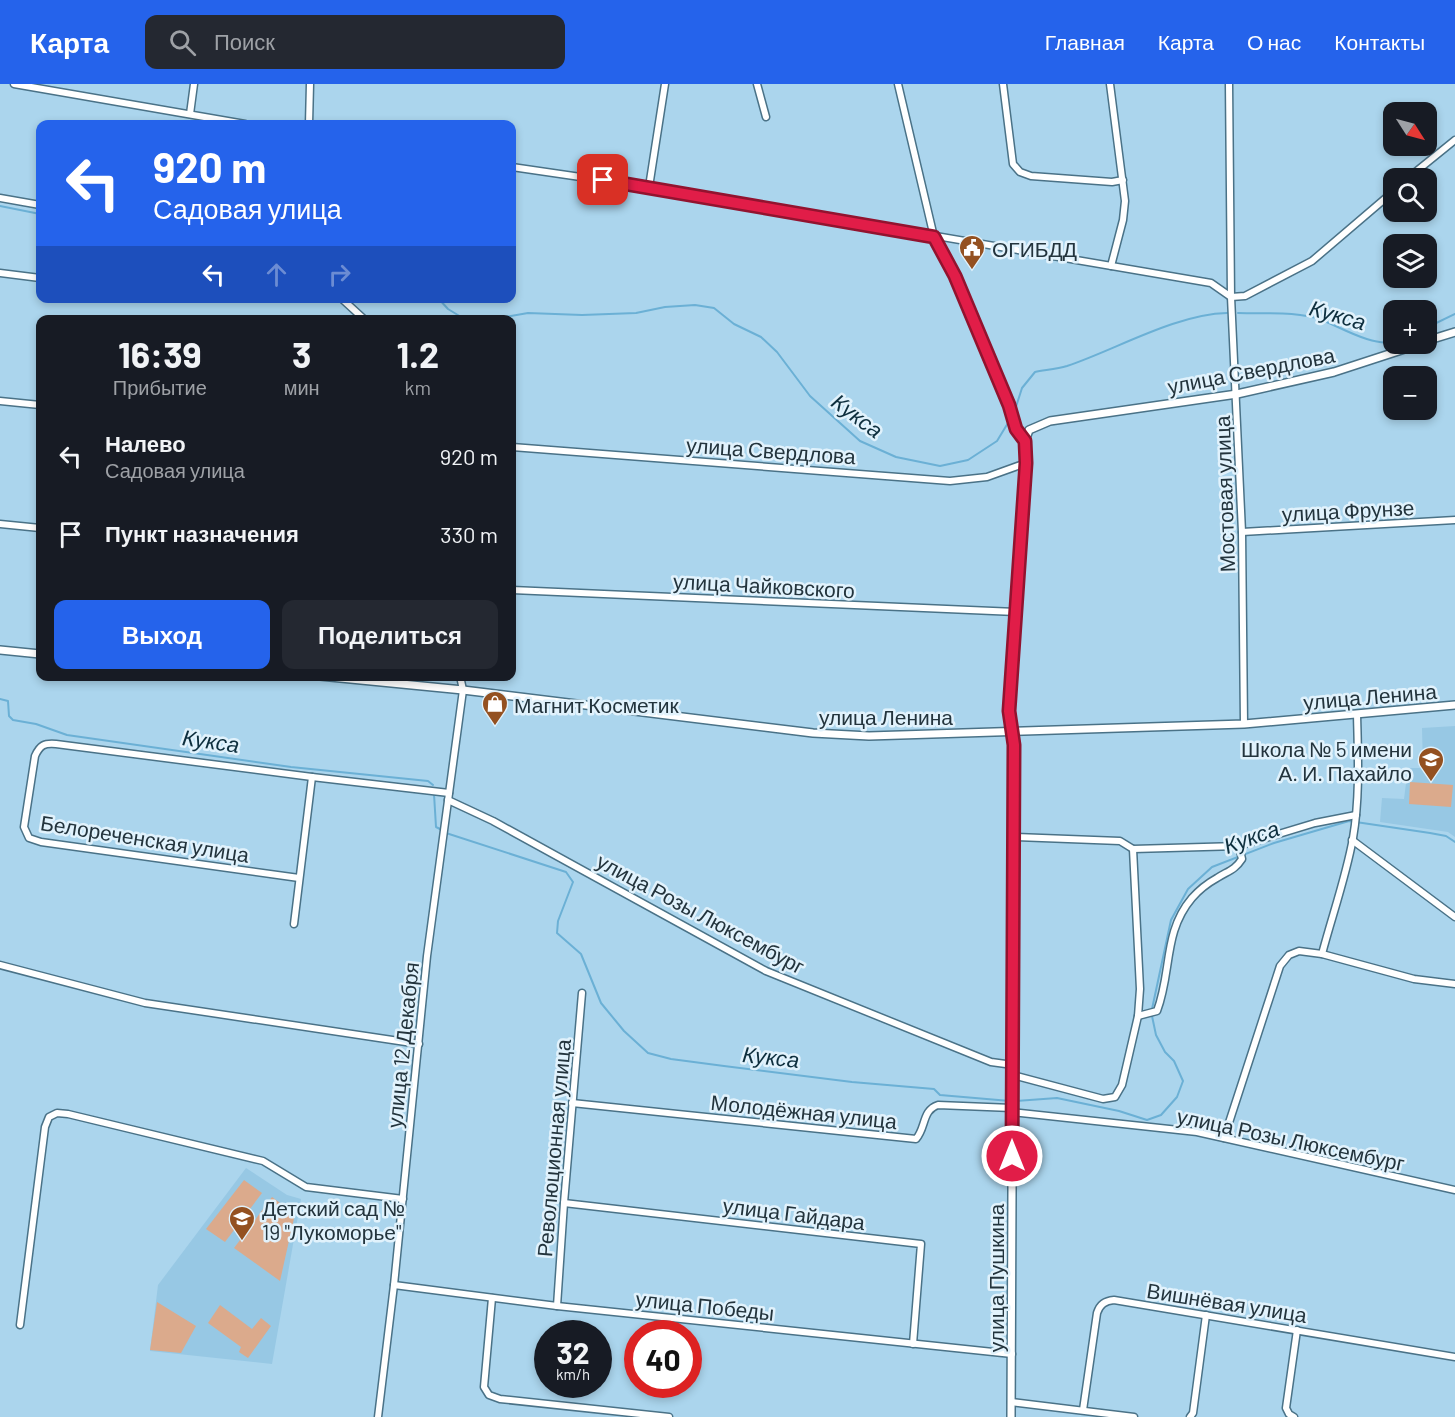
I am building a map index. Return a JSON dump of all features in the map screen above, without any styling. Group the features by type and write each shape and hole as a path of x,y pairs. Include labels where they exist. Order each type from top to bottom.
{"street":[{"path":"14,84 223,120"},
{"path":"190,114 194,84"},
{"path":"309,120 310,84"},
{"path":"649,187 665,84"},
{"path":"757,84 766,117"},
{"path":"898,84 934,237 955,276 1009,405 1016,429 1025,441"},
{"path":"1003,84 1013,164 1020,172 1031,176 1054,178 1112,182 1123,180"},
{"path":"1110,84 1125,201 1123,220 1111,266"},
{"name":"Мостовая улица","path":"1229,84 1231,297 1242,532 1244,724"},
{"path":"1420,168 1455,140"},
{"path":"516,167 649,187 1211,283 1231,297 1245,296 1312,261 1383,200"},
{"path":"0,198 36,204"},
{"path":"0,273 36,278"},
{"path":"346,303 360,315"},
{"path":"1437,338 1455,332"},
{"name":"улица Свердлова","path":"1025,441 1029,430 1050,422 1237,393 1334,372 1389,354"},
{"path":"0,401 36,405"},
{"name":"улица Пушкина","path":"1011,1417 1014,745 1009,711 1026,463 1025,441"},
{"name":"улица Свердлова","path":"516,447 950,481 987,477 1026,463"},
{"name":"улица Фрунзе","path":"1242,532 1455,520"},
{"path":"0,524 36,528"},
{"name":"улица Чайковского","path":"516,590 1016,612"},
{"path":"0,650 36,654"},
{"name":"улица Ленина","path":"371,681 463,690 813,733 869,736 1244,724 1455,705"},
{"name":"улица 12 Декабря","path":"378,1417 394,1285 427,956 463,690 461,681"},
{"path":"1322,954 1352,840 1355,820 1358,791 1357,714"},
{"name":"Белореченская улица","path":"299,878 41,843 28,837 24,827 39,748 45,743 449,793"},
{"path":"294,924 312,777"},
{"name":"улица Розы Люксембург","path":"448,800 493,821 766,971 991,1062 1013,1065"},
{"path":"1013,837 1120,841 1133,849 1240,852 1315,822 1355,820"},
{"path":"1352,840 1455,917"},
{"path":"1013,1075 1103,1099 1115,1097 1122,1085 1138,1016 1140,989 1133,849"},
{"path":"1138,1016 1157,1011 1162,999 1173,929 1183,910 1205,886 1233,870 1240,852"},
{"path":"1224,1138 1280,966 1289,955 1299,951 1322,954 1414,979 1455,984"},
{"path":"0,965 145,1002 418,1044"},
{"name":"Революционная улица","path":"557,1306 582,993"},
{"name":"Молодёжная улица","path":"572,1103 916,1139 922,1133 927,1113 931,1107 1012,1104"},
{"name":"улица Розы Люксембург","path":"1012,1104 1092,1119 1197,1132 1455,1190"},
{"path":"20,1325 45,1127 49,1117 57,1113 264,1161 306,1187 403,1199"},
{"name":"улица Гайдара","path":"564,1203 921,1245 914,1344"},
{"name":"улица Победы","path":"394,1285 557,1306 1012,1354"},
{"path":"492,1298 484,1388 489,1395 500,1399 669,1417"},
{"name":"Вишнёвая улица","path":"1083,1410 1096,1313 1100,1306 1107,1301 1114,1300 1455,1357"},
{"path":"1190,1417 1193,1413 1206,1315"},
{"path":"1294,1417 1286,1408 1297,1330"},
{"path":"1011,1402 1134,1417"}],"shaded area":[{"name":"Школа № 5 имени А. И. Пахайло","path":"1455,726 1455,837 1448,832 1380,822 1382,798 1404,799 1408,768 1423,768 1422,728"},
{"path":"1410,782 1453,785 1451,807 1409,804"},
{"name":"Детский сад № 19 \"Лукоморье\"","path":"246,1168 287,1195 301,1199 272,1364 150,1351 158,1285"},
{"path":"244,1180 262,1193 225,1242 206,1229"},
{"path":"272,1197 295,1214 280,1281 234,1248"},
{"path":"157,1302 196,1326 181,1353 150,1350"},
{"path":"220,1305 252,1329 261,1318 271,1326 248,1358 239,1352 241,1347 208,1323"}],"waterway":[{"name":"Кукса","path":"0,206 36,213"},
{"name":"Кукса","path":"443,303 458,315"},
{"name":"Кукса","path":"516,315 528,313 582,315 636,313 665,307 695,305 714,308 734,324 761,337 777,352 810,396 860,441 896,457 940,466 968,460 997,441 1011,418"},
{"name":"Кукса","path":"1014,413 1022,388 1035,372 1067,366 1187,319 1227,313"},
{"name":"Кукса","path":"1238,313 1302,315 1322,320 1368,339 1383,342"},
{"name":"Кукса","path":"1437,323 1455,314"},
{"name":"Кукса","path":"0,699 8,701 9,716 13,720 36,724 67,735 291,767 428,781 433,785"},
{"name":"Кукса","path":"434,794 436,827 442,830"},
{"name":"Кукса","path":"1152,1009 1171,920 1188,889 1212,867 1274,843 1349,821 1446,836 1455,842"},
{"name":"Кукса","path":"446,833 566,872 573,882 558,921 557,933 581,954 601,1003 624,1031 648,1053 671,1059 724,1066 852,1082 934,1089 940,1095 1010,1101"},
{"name":"Кукса","path":"1015,1101 1057,1098 1119,1111 1147,1120 1161,1115 1177,1097 1183,1081 1174,1061 1165,1052 1156,1035 1152,1016"}],"place":[{"name":"ОГИБДД","path":"972,271"},
{"name":"Магнит Косметик","path":"495,727"},
{"name":"Школа № 5 имени А. И. Пахайло","path":"1431,783"},
{"name":"Детский сад № 19 \"Лукоморье\"","path":"242,1242"}],"route":[{"path":"603,180 934,237 955,276 1009,405 1016,429 1025,441 1026,463 1009,711 1014,745 1012,1156"}]}
